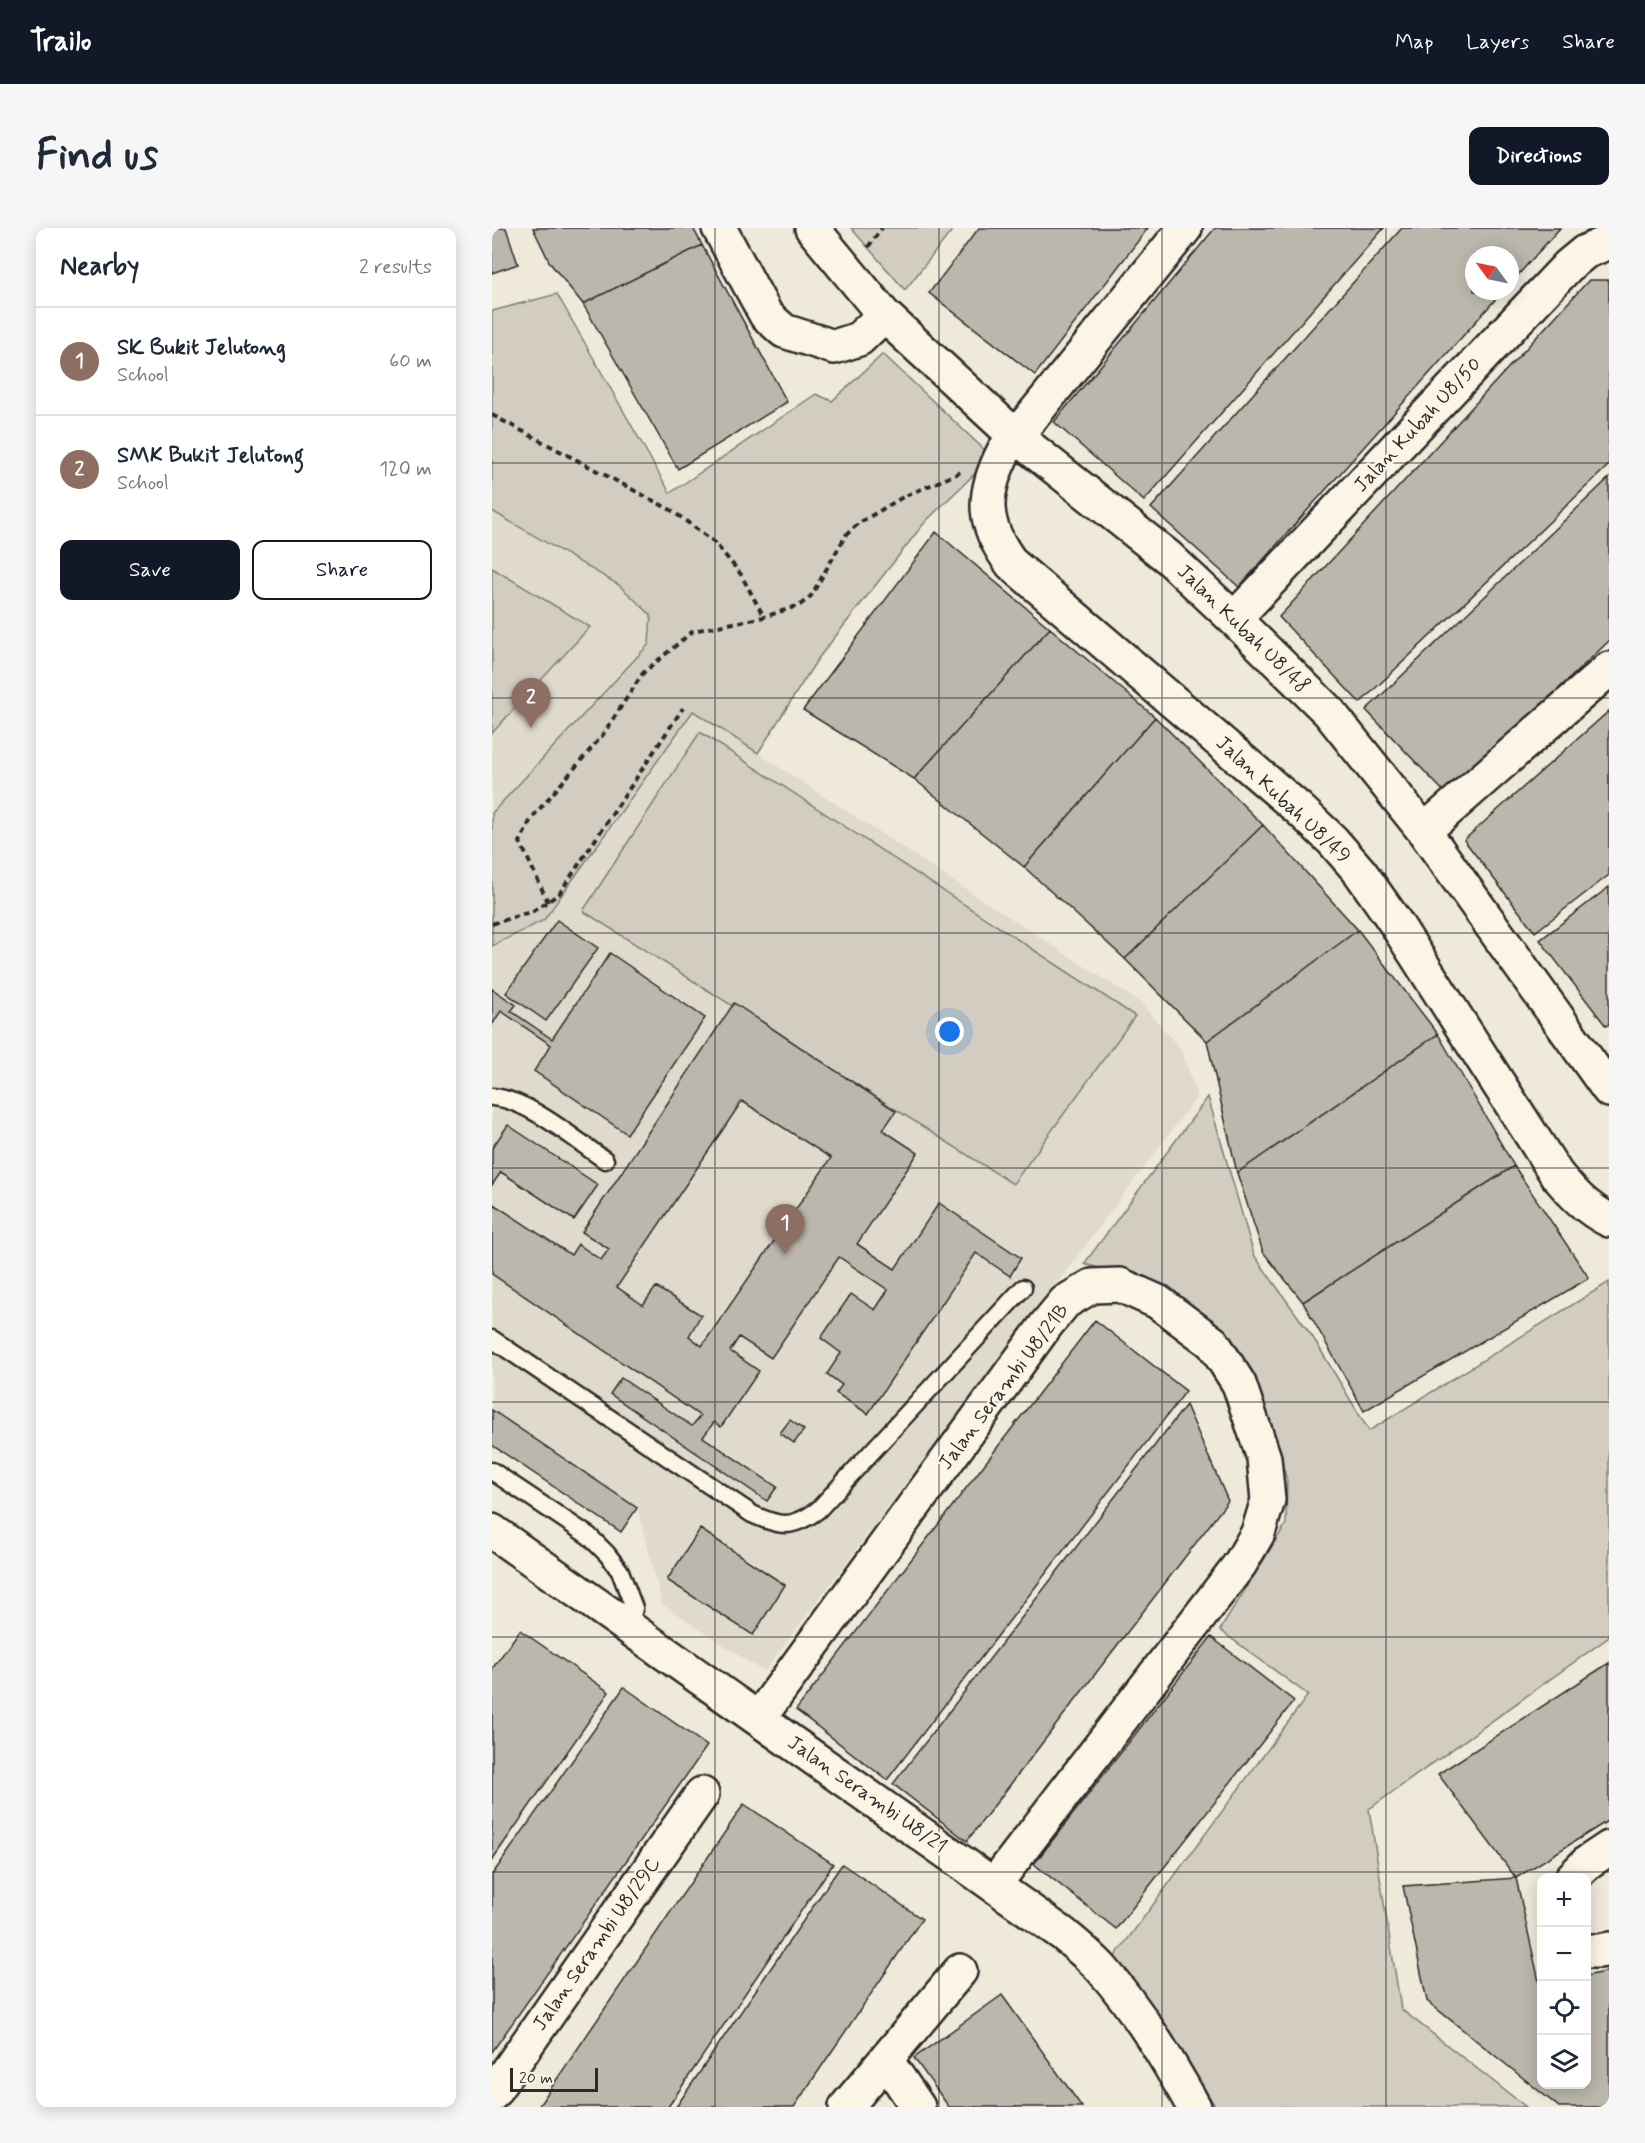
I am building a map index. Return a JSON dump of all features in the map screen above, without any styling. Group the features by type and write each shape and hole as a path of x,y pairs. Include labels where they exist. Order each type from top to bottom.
{"street":[{"path":"718,228 766,315 784,331 834,347 859,339 884,315"},
{"name":"Jalan Kubah U8/48","path":"812,228 884,315 1015,436 1168,558 1329,712 1424,831 1604,1071"},
{"name":"Jalan Kubah U8/49","path":"1185,228 1004,451 989,486 987,506 990,525 999,547 1012,564 1290,801 1332,840 1360,872 1393,919 1557,1175 1592,1212 1609,1220"},
{"name":"Jalan Kubah U8/50","path":"1234,619 1568,266 1585,252 1609,242"},
{"path":"1424,831 1609,669"},
{"name":"Jalan Serambi U8/21B","path":"759,1718 1065,1302 1092,1286 1120,1286 1158,1302 1213,1343 1239,1384 1264,1458 1268,1500 1258,1533 1240,1564 994,1885"},
{"name":"Jalan Serambi U8/21","path":"492,1531 1064,1934 1101,1967 1134,2010 1194,2107"},
{"name":"Jalan Serambi U8/29C","path":"492,2094 702,1794"},
{"path":"1577,1873 1588,1862 1609,1848"},
{"path":"1591,1951 1609,1949"},
{"path":"846,2107 960,1971"},
{"path":"886,2060 918,2107"}],"lane":[{"path":"492,1097 513,1100 528,1108 605,1160"},
{"path":"492,1339 752,1515 770,1523 785,1526 805,1520 818,1510 1023,1288"},
{"path":"492,1471 589,1536 607,1554 620,1571 634,1608 629,1628"}],"path":[{"path":"492,415 671,510 714,543 740,573 764,617"},
{"path":"548,902 520,842 531,819 602,736 642,674 693,631 764,617 800,605 811,596 846,535 859,523 903,497 968,469"},
{"path":"492,924 533,910 559,894 683,708"}],"shaded area":[{"path":"851,228 954,228 905,290"},
{"path":"557,294 670,493 816,394 832,401 883,354 992,457 925,522 817,660 758,753 693,711 544,920 492,946 492,813 649,644 651,615 619,585 492,511 492,311"},
{"path":"492,511 619,585 651,615 649,644 492,813"},
{"path":"492,568 590,627 492,733"},
{"path":"693,711 1141,1003 1182,1051 1197,1097 764,1672 662,1604 638,1509 492,1411 492,946 544,920"},
{"path":"700,732 1135,1016 1013,1184 583,911"},
{"path":"1208,1097 1254,1255 1314,1339 1369,1431 1609,1282 1609,1637 1369,1809 1401,2009 1526,2107 1216,2107 1113,1959 1308,1695 1220,1630 1286,1524 1287,1480 1263,1402 1225,1335 1169,1286 1084,1264"}],"building":[{"path":"492,228 506,228 518,264 492,273"},
{"path":"533,228 693,228 702,245 583,304 550,263"},
{"path":"979,228 1148,228 1035,375 929,293"},
{"path":"1215,228 1384,228 1144,501 1054,422"},
{"path":"1402,228 1560,228 1519,274 1519,246 1465,246 1465,300 1495,300 1239,587 1151,508"},
{"path":"702,245 787,402 678,469 583,304"},
{"path":"1589,280 1609,280 1609,465 1360,703 1279,617"},
{"path":"1609,478 1609,641 1447,795 1366,710"},
{"path":"936,532 1050,628 914,779 803,710"},
{"path":"1050,628 1155,717 1024,867 914,779"},
{"path":"1609,711 1609,875 1535,932 1464,840"},
{"path":"1155,717 1263,825 1125,959 1024,867"},
{"path":"1263,825 1358,930 1207,1041 1125,959"},
{"path":"1609,887 1609,1024 1606,1026 1540,940"},
{"path":"557,920 598,948 546,1021 506,993"},
{"path":"1358,930 1438,1034 1237,1173 1207,1041"},
{"path":"610,953 705,1018 627,1134 534,1071 551,1045 501,1011 492,1025 492,989 516,1005 511,1011 552,1039"},
{"path":"734,1003 896,1111 883,1130 918,1153 857,1244 895,1269 939,1203 1021,1258 1010,1276 976,1253 868,1414 836,1393 842,1385 827,1374 841,1353 821,1338 851,1294 875,1310 888,1290 839,1257 771,1358 739,1337 730,1351 759,1371 721,1427 714,1422 703,1437 777,1487 767,1501 610,1394 621,1378 692,1426 700,1416 492,1274 492,1203 571,1255 578,1244 601,1260 609,1249 582,1232","holes":["742,1101 831,1158 702,1346 689,1336 701,1315 656,1287 643,1305 617,1287"]},
{"path":"1438,1034 1514,1166 1303,1302 1263,1252 1237,1173"},
{"path":"508,1125 598,1185 574,1220 501,1172 492,1185 492,1148"},
{"path":"1514,1166 1589,1278 1364,1411 1303,1302"},
{"path":"1095,1320 1186,1391 887,1780 796,1710"},
{"path":"1186,1405 1228,1501 967,1841 893,1784"},
{"path":"492,1410 637,1508 621,1532 492,1445"},
{"path":"790,1420 804,1430 794,1443 780,1433"},
{"path":"700,1529 785,1585 753,1635 667,1580"},
{"path":"520,1630 609,1692 492,1860 492,1669"},
{"path":"1211,1637 1294,1701 1116,1929 1034,1864"},
{"path":"1609,1663 1609,1820 1516,1878 1438,1774"},
{"path":"624,1687 707,1746 492,2052 492,1875"},
{"path":"744,1804 833,1864 668,2107 538,2107"},
{"path":"842,1864 922,1919 794,2107 676,2107"},
{"path":"1516,1878 1537,1972 1537,2089 1591,2089 1591,1975 1609,1971 1609,2107 1559,2107 1427,2001 1403,1886"},
{"path":"1002,1995 1082,2107 949,2107 914,2058"}],"place":[{"name":"SMK Bukit Jelutong","path":"531,728"},
{"name":"SK Bukit Jelutong","path":"785,1254"}]}
